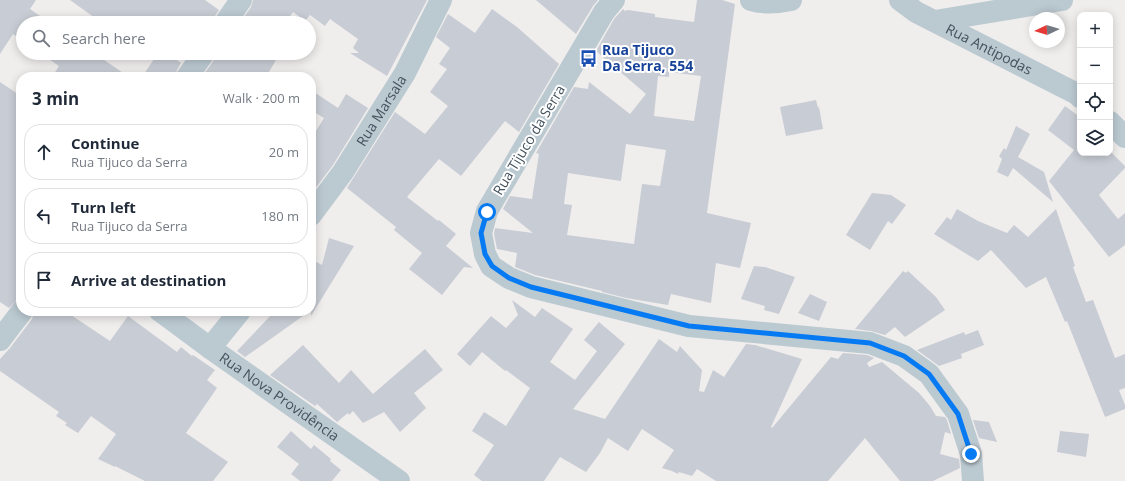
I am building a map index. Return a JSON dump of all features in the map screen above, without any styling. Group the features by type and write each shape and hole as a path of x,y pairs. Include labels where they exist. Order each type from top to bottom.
{"street":[{"path":"230,16 241,0"},
{"name":"Rua Marsala","path":"316,208 343,172 405,73 441,0"},
{"name":"Rua Tijuco da Serra","path":"614,0 604,12 487,212 481,233 485,254 492,266 509,278 531,287 689,326 870,343 904,356 929,374 958,414 971,454 973,481"},
{"path":"751,0 755,2 773,4 791,0"},
{"name":"Rua Antipodas","path":"900,0 916,12 1077,94"},
{"path":"935,21 1062,0"},
{"path":"191,72 199,60"},
{"path":"1113,125 1125,137"},
{"path":"0,340 18,316"},
{"name":"Rua Nova Providência","path":"167,316 399,481"},
{"path":"210,348 236,316"}],"building":[{"path":"0,0 36,0 30,9 40,16 16,16 16,36 13,34 0,54"},
{"path":"70,0 205,0 219,10 215,16 92,16"},
{"path":"253,0 427,0 387,76 350,53 359,53 353,48 358,39 330,19 325,26 316,19 316,16 298,16 293,12 290,16 245,16 251,7"},
{"path":"536,0 598,0 576,34"},
{"path":"697,0 722,0 735,4 707,213 751,223 740,268 716,263 711,303 671,294 668,305 626,298 535,275 515,267 517,253 497,249 494,234 495,228 533,233 503,209 510,196 532,199 539,154 536,153 574,87 588,89 589,82 630,114 646,94 596,51 614,19 623,9 625,11 628,10 655,14 655,17 694,22","holes":["669,72 701,76 694,121 654,116 658,76 669,77","626,144 666,150 660,186 642,184 634,244 567,235 572,205 564,204 568,173 621,181"]},
{"path":"492,9 517,27 559,64 519,132 505,121 461,176 439,159 407,197 456,234 446,246 473,268 464,267 442,295 409,269 422,253 394,230 396,227 347,188 395,112 425,134 448,106 430,92 447,69 439,64 450,48 436,37 448,14 475,33"},
{"path":"50,60 104,60 122,72 55,72 59,66"},
{"path":"153,60 177,60 181,63 176,72 145,72"},
{"path":"214,60 276,60 269,72 206,72"},
{"path":"0,82 16,93 16,301 9,308 0,302"},
{"path":"316,93 338,108 346,94 368,108 333,165 316,187 316,131 324,118 316,113"},
{"path":"816,100 818,108 819,107 823,129 786,136 780,107"},
{"path":"1065,106 1077,115 1077,156 1113,156 1113,154 1125,166 1125,168 1099,195 1118,219 1125,213 1125,245 1109,257 1049,181 1074,150 1048,130"},
{"path":"1016,126 1030,134 1018,157 1044,172 1053,202 1013,168 1008,177 997,172 1002,159 999,156 1004,148 1006,150"},
{"path":"872,193 891,195 906,205 892,224 888,221 870,250 846,235"},
{"path":"957,209 978,221 1007,233 1014,225 1028,237 1056,209 1075,266 1073,267 1086,302 1093,300 1115,358 1125,354 1125,388 1119,390 1125,405 1125,409 1105,417 1067,321 1065,322 1046,277 1026,288 991,250 978,261 934,234 947,217 951,220"},
{"path":"329,238 354,246 316,308 316,262 322,265"},
{"path":"754,266 765,267 795,277 779,314 764,310 765,306 741,299"},
{"path":"903,271 906,273 908,271 936,297 945,310 905,337 895,327 885,335 855,329"},
{"path":"810,294 827,302 819,321 798,313"},
{"path":"512,300 535,317 542,308 573,329 550,362 575,380 597,351 584,340 599,322 625,344 573,409 605,419 659,339 677,352 680,346 702,370 699,391 704,392 713,370 724,377 746,344 755,345 802,359 771,427 772,428 831,357 838,359 843,353 867,355 874,358 867,363 869,367 882,362 919,393 936,416 945,417 951,434 945,432 940,454 959,459 960,468 933,481 900,481 865,438 828,481 716,481 697,469 692,476 679,472 678,474 662,468 674,450 642,429 628,451 608,438 600,453 586,472 560,457 544,481 482,481 474,475 494,445 472,431 484,412 506,426 530,388 506,370 505,371 482,352 470,366 457,354 491,316 506,328 518,315"},
{"path":"33,316 72,316 110,341 128,316 177,352 181,347 192,356 193,355 215,370 207,380 217,388 186,433 228,462 213,481 145,481 98,459 116,434 91,416 78,433 65,425 67,423 56,416 59,412 0,371 0,359 32,319"},
{"path":"270,316 303,316 245,357 237,351"},
{"path":"978,330 984,345 961,354 962,358 939,366 917,350 964,332 965,335"},
{"path":"303,345 339,383 351,370 373,394 425,349 443,370 414,393 426,408 400,432 384,412 363,423 353,411 337,422 317,404 315,406 270,375"},
{"path":"973,420 989,422 997,442 979,438"},
{"path":"291,431 311,449 314,445 331,459 330,461 341,470 332,481 300,481 291,474 299,464 277,447"},
{"path":"1060,431 1089,434 1086,457 1057,452"}],"place":[{"name":"Rua Tijuco Da Serra, 554","path":"589,58"}],"route":[{"path":"487,212 481,233 485,254 492,266 509,278 531,287 689,326 870,343 904,356 929,374 958,414 971,454"}]}
